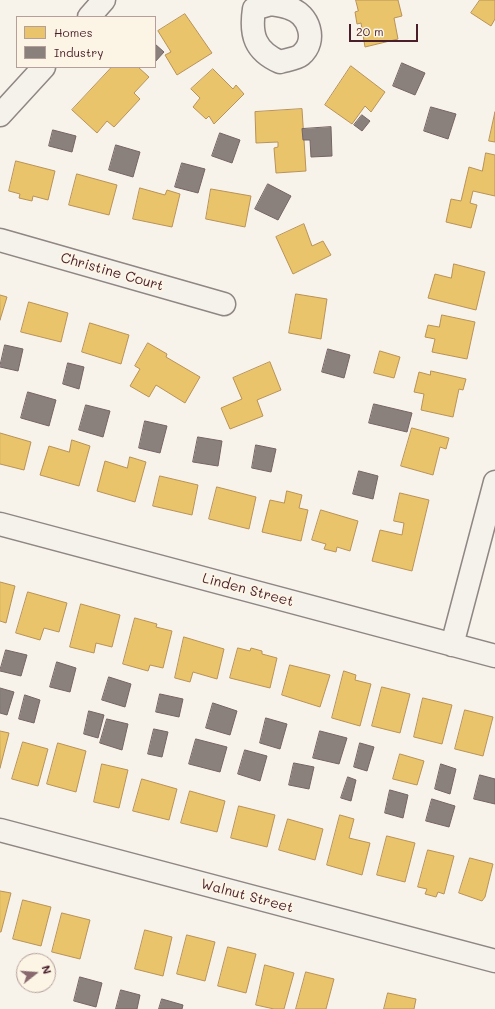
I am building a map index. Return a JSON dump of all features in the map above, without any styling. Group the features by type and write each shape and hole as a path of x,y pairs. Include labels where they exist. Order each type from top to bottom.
{"street":[{"path":"90,16 104,0"},
{"path":"0,115 43,68"},
{"name":"Christine Court","path":"0,240 224,304"},
{"path":"452,645 495,482"},
{"name":"Linden Street","path":"0,524 495,656"},
{"name":"Walnut Street","path":"0,830 495,961"}],"building: Homes":[{"path":"356,0 398,0 402,16 394,18 398,39 365,47 361,23 357,24 355,12 358,11"},
{"path":"480,0 495,0 495,19 491,26 471,13"},
{"path":"185,14 212,53 177,75 165,55 171,52 158,31"},
{"path":"351,66 385,92 371,112 365,106 352,124 325,105"},
{"path":"111,68 139,68 149,77 134,93 140,99 114,127 107,121 97,133 72,110"},
{"path":"213,69 233,89 236,85 244,94 214,124 209,116 206,119 193,107 200,98 191,89"},
{"path":"302,109 306,171 276,173 274,148 278,147 278,142 256,143 255,112"},
{"path":"495,112 495,142 489,141"},
{"path":"486,153 495,155 495,196 473,191 470,203 477,205 471,228 446,222 451,199 461,201 469,167 482,171"},
{"path":"16,161 55,171 48,200 33,196 32,201 19,198 20,194 9,191"},
{"path":"77,174 117,185 109,215 69,205"},
{"path":"140,188 165,195 167,190 180,194 172,227 133,219"},
{"path":"211,189 251,196 245,227 206,219"},
{"path":"304,224 312,246 323,241 331,255 293,274 276,237"},
{"path":"454,264 485,272 476,310 428,298 435,274 451,278"},
{"path":"296,294 327,299 321,339 289,333"},
{"path":"0,295 7,297 0,320"},
{"path":"29,302 68,313 61,342 21,332"},
{"path":"442,315 475,322 467,359 432,352 435,339 425,337 428,325 439,327"},
{"path":"90,323 129,335 121,364 82,352"},
{"path":"148,343 167,354 166,357 200,377 185,403 156,385 149,397 130,386 140,369 135,366"},
{"path":"380,351 400,357 394,378 374,373"},
{"path":"270,362 281,390 257,400 263,416 230,429 221,408 242,399 233,378"},
{"path":"431,371 466,379 463,390 459,389 453,417 421,410 424,394 414,392 419,372 430,375"},
{"path":"412,428 449,438 446,449 440,447 433,475 401,466"},
{"path":"0,433 31,442 24,470 0,464"},
{"path":"72,440 90,446 79,486 40,475 49,446 69,452"},
{"path":"130,457 146,462 135,502 97,491 105,461 127,468"},
{"path":"160,476 198,485 192,515 153,506"},
{"path":"217,487 256,497 249,529 209,519"},
{"path":"287,491 302,495 299,508 308,510 301,541 262,532 270,500 284,503"},
{"path":"400,493 429,500 412,571 372,561 380,530 402,535 404,523 394,521"},
{"path":"321,510 358,521 350,551 337,547 336,552 324,549 326,544 312,540"},
{"path":"0,582 15,586 6,623 0,621"},
{"path":"28,592 67,603 59,632 44,628 40,640 16,633"},
{"path":"81,604 120,615 112,647 96,643 94,653 70,647"},
{"path":"135,618 157,624 156,627 172,631 163,668 150,665 148,671 123,664"},
{"path":"184,637 224,649 217,679 193,672 190,682 175,678"},
{"path":"238,648 250,651 251,648 262,651 262,654 277,658 270,688 230,678"},
{"path":"290,665 330,675 320,707 282,695"},
{"path":"344,671 356,675 355,680 371,684 360,726 332,718"},
{"path":"382,687 410,694 400,733 372,726"},
{"path":"423,698 452,705 442,744 414,737"},
{"path":"465,710 493,717 483,756 455,749"},
{"path":"0,731 9,733 0,768"},
{"path":"23,742 48,749 38,786 12,779"},
{"path":"58,743 86,751 76,792 47,784"},
{"path":"400,754 424,761 417,785 393,779"},
{"path":"102,764 128,770 119,808 94,802"},
{"path":"142,779 177,789 169,820 133,811"},
{"path":"190,791 225,801 217,832 181,823"},
{"path":"239,806 275,815 267,847 231,838"},
{"path":"340,815 354,819 349,838 370,843 362,875 327,865"},
{"path":"288,819 323,829 315,860 279,850"},
{"path":"387,836 415,843 405,882 377,875"},
{"path":"428,850 454,856 444,894 438,892 436,897 425,894 427,889 418,887"},
{"path":"470,858 493,864 485,897 482,901 459,893"},
{"path":"0,891 11,893 1,932 0,932"},
{"path":"23,900 51,907 41,946 13,939"},
{"path":"62,913 90,920 80,959 52,952"},
{"path":"145,930 172,937 163,976 135,969"},
{"path":"187,935 215,942 205,981 177,974"},
{"path":"228,947 256,954 246,993 218,986"},
{"path":"265,965 294,973 284,1009 274,1009 256,1005"},
{"path":"306,972 334,979 326,1009 296,1009"},
{"path":"388,993 416,999 414,1009 384,1009"}],"building: Industry":[{"path":"156,45 164,52 156,61"},
{"path":"402,63 425,73 415,95 393,86"},
{"path":"431,107 456,114 448,139 424,131"},
{"path":"362,115 370,121 362,131 354,125"},
{"path":"331,127 332,156 311,157 310,140 303,140 302,129"},
{"path":"53,130 76,136 72,152 49,146"},
{"path":"220,133 240,140 232,163 212,156"},
{"path":"116,145 140,152 133,177 109,170"},
{"path":"182,163 205,169 198,193 175,187"},
{"path":"268,184 291,196 278,220 255,209"},
{"path":"5,345 23,349 18,371 0,367"},
{"path":"328,349 350,355 344,378 322,372"},
{"path":"68,363 84,367 79,389 63,384"},
{"path":"28,392 56,400 49,426 21,418"},
{"path":"374,404 412,413 407,432 369,423"},
{"path":"86,405 110,411 103,437 79,430"},
{"path":"145,421 167,426 160,453 139,448"},
{"path":"198,437 222,441 218,466 193,462"},
{"path":"256,445 276,449 271,472 252,468"},
{"path":"359,471 378,476 373,499 353,494"},
{"path":"6,650 27,655 21,676 0,671"},
{"path":"57,662 76,668 70,692 50,687"},
{"path":"109,677 131,684 125,707 102,700"},
{"path":"0,688 14,692 7,715 0,713"},
{"path":"160,694 183,699 179,717 156,712"},
{"path":"25,695 40,700 34,723 19,719"},
{"path":"213,703 237,711 230,735 206,728"},
{"path":"89,711 104,715 98,738 84,734"},
{"path":"266,718 287,724 280,749 260,743"},
{"path":"107,719 128,724 122,750 100,743"},
{"path":"154,729 168,732 162,757 148,754"},
{"path":"320,731 347,738 339,764 313,758"},
{"path":"196,739 227,747 220,772 189,764"},
{"path":"360,743 374,747 367,771 354,767"},
{"path":"245,750 267,756 260,781 238,774"},
{"path":"294,763 314,767 309,789 289,785"},
{"path":"441,764 456,769 450,794 435,789"},
{"path":"480,775 495,779 495,804 474,799"},
{"path":"348,777 356,780 351,801 341,798"},
{"path":"390,790 408,795 403,818 385,813"},
{"path":"432,799 455,806 449,827 426,821"},
{"path":"80,977 102,983 96,1007 74,1001"},
{"path":"121,990 140,995 137,1009 116,1009"},
{"path":"162,999 183,1005 182,1009 159,1009"}]}
